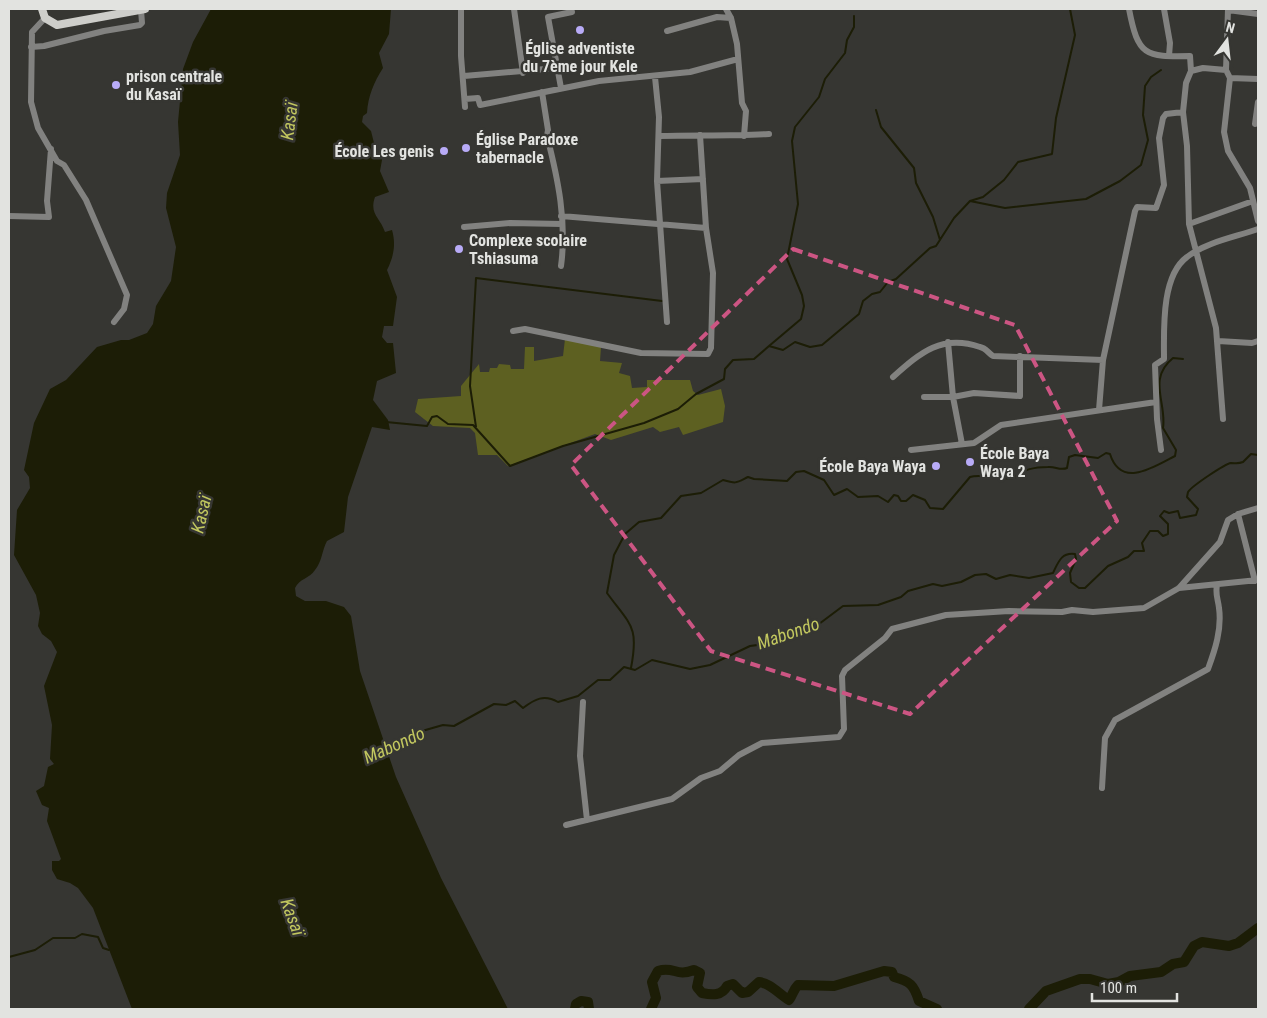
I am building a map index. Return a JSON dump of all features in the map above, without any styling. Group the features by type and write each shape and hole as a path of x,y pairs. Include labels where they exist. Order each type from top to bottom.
{"main road":[{"path":"42,9 45,18 57,25 143,10"}],"street":[{"path":"461,9 461,56 465,108"},
{"path":"514,9 523,73"},
{"path":"726,9 731,18 738,59 742,103 746,111 744,136"},
{"path":"1129,9 1135,32 1144,50 1153,56 1190,56 1191,71 1186,83 1183,112 1187,146 1189,224 1218,341 1224,419"},
{"path":"1164,9 1170,44 1169,56"},
{"path":"1258,14 1228,9 1226,70 1230,78 1224,132 1228,151 1250,188 1258,221"},
{"path":"31,47 44,46 104,31 140,25 143,10"},
{"path":"560,88 548,17 572,10"},
{"path":"667,31 717,17 731,18"},
{"path":"45,18 32,32 31,102 38,128 57,161 64,165 86,200 127,295 124,309 114,322"},
{"path":"465,99 478,98 480,105 560,88 690,72 738,59"},
{"path":"464,76 523,73 557,68"},
{"path":"1191,71 1203,68 1226,70"},
{"path":"656,77 659,136 658,181 667,322"},
{"path":"1230,78 1258,79"},
{"path":"542,92 548,130 547,136 561,203 564,238 561,266"},
{"path":"1255,124 1258,102"},
{"path":"1099,410 1103,360 1135,211 1137,207 1156,208 1164,185 1159,138 1163,118 1166,114 1183,112"},
{"path":"659,136 744,136 769,134"},
{"path":"513,331 525,329 641,353 708,354 710,348 713,273 706,228 700,135"},
{"path":"9,216 49,216 47,201 51,149"},
{"path":"658,181 703,179"},
{"path":"1189,224 1253,201"},
{"path":"561,216 706,228"},
{"path":"464,226 510,223 562,224"},
{"path":"1161,450 1156,402 1155,365 1164,359 1165,298 1182,262 1195,251 1258,229"},
{"path":"1218,341 1252,343 1258,341"},
{"path":"893,377 916,357 939,343 948,342 981,347 992,356 1103,360"},
{"path":"948,342 953,397 962,444"},
{"path":"924,397 953,397 974,393 1020,396 1020,356"},
{"path":"911,450 974,443 1001,425 1156,402"},
{"path":"566,826 672,798 701,778 720,771 739,755 762,743 840,737 844,729 842,676 845,670 885,638 892,629 946,615 1009,611 1062,612 1072,610 1093,612 1144,608 1179,588 1220,542 1228,520 1238,514 1258,508"},
{"path":"1179,588 1256,580 1238,514"},
{"path":"1102,788 1105,738 1115,720 1208,669 1217,643 1220,608 1215,594 1217,585"},
{"path":"583,702 580,756 587,820"}],"highlighted area":[{"path":"793,249 1015,325 1117,521 910,714 711,651 571,465"}],"shaded area":[{"path":"565,339 601,347 600,361 622,363 619,373 630,376 632,388 647,387 647,380 690,380 693,391 698,395 721,389 725,406 723,422 683,435 679,427 660,432 653,427 611,440 595,434 508,466 497,455 478,455 475,433 470,428 433,426 415,412 418,399 461,396 461,386 479,364 480,372 489,372 490,368 497,368 499,364 510,365 511,369 524,369 525,347 534,347 534,361 563,356"}],"water":[{"name":"Kasaï","path":"211,9 391,9 389,34 379,53 383,68 372,89 367,113 363,116 362,122 371,131 376,151 382,160 380,171 389,192 375,197 374,212 385,232 392,230 394,240 393,255 387,270 397,297 393,326 384,326 382,337 387,343 393,343 396,373 377,381 373,400 388,420 390,430 372,427 348,497 344,532 327,541 321,560 313,573 299,582 295,588 296,596 305,601 326,601 344,607 351,616 360,671 396,777 441,878 508,1009 132,1009 93,908 78,888 57,879 52,870 52,861 59,861 61,859 47,821 49,808 42,805 36,791 44,786 48,767 54,764 50,759 52,725 44,686 57,652 51,641 42,634 38,626 40,613 36,595 14,555 17,510 30,488 29,477 24,470 34,423 50,389 66,380 97,347 121,340 129,340 147,333 153,324 156,306 171,281 176,247 166,208 167,193 180,155 178,122 183,69 193,42"}],"waterway":[{"path":"386,422 427,426 432,417 437,416 448,424 473,425 510,466 563,446 644,423 678,409 696,394 724,379 725,369 733,360 754,359 769,346 783,350 795,342 810,347 822,345 859,314 863,301 872,294 880,292 888,282 896,279 930,248 936,246 954,218 970,201 983,197 1004,180 1018,162 1052,154 1056,118 1075,35 1070,9"},
{"path":"769,346 801,319 804,306 802,295 787,259 798,204 792,141 795,127 819,97 825,79 845,53 847,40 854,27 854,16"},
{"path":"970,201 1005,208 1086,199 1120,181 1141,165 1148,140 1143,115 1145,86 1151,77 1161,70"},
{"path":"876,110 881,127 914,168 916,183 933,217 940,240"},
{"path":"476,427 470,386 476,278 662,301"},
{"path":"631,668 634,643 631,627 607,593 614,555 625,534 639,522 661,518 681,496 701,493 723,480 736,482 748,477 787,481 796,472 804,471 824,480 834,495 847,489 858,497 878,496 888,502 894,495 898,496 901,501 906,501 913,495 925,500 930,508 943,509 970,477 1014,478 1021,472 1034,468 1051,467 1064,469 1067,468 1069,457 1075,455 1098,458 1106,453 1110,454 1115,465 1122,471 1130,473 1139,472 1175,456 1176,450 1163,428 1164,419 1159,383 1165,366 1173,358 1183,359"},
{"name":"Mabondo","path":"385,750 415,738 422,731 443,725 454,726 494,704 506,705 515,701 523,708 532,702 544,698 558,702 578,696 598,680 610,680 624,667 635,670 652,660 690,669 710,665 750,646 765,644 791,628 819,624 843,606 878,605 901,597 908,591 933,584 942,586 961,582 975,575 986,574 996,579 1010,575 1029,578 1053,573 1063,556 1075,554 1076,559 1070,573 1071,582 1079,588 1085,588 1108,566 1128,557 1134,551 1144,551 1142,543 1150,531 1158,531 1163,536 1168,534 1168,524 1160,516 1164,511 1169,513 1178,511 1180,518 1196,515 1198,509 1187,497 1188,492 1209,475 1228,464 1243,462 1251,454 1258,455"},
{"path":"1029,1009 1046,991 1080,979 1090,979 1108,984 1119,982 1130,976 1161,972 1173,964 1184,962 1194,946 1202,942 1229,946 1238,943 1258,928"},
{"path":"9,957 35,950 53,938 75,938 82,934 98,937 103,948 109,950"},
{"path":"651,1009 656,998 652,982 658,971 663,970 679,972 694,970 700,973 697,987 702,993 720,993 727,986 733,984 742,993 748,992 759,982 771,987 789,1000 798,985 834,986 884,971 892,972 894,977 911,984 919,1001 937,1009"},
{"name":"Mabondo","path":"575,1009 576,1004 581,1001 588,1002 589,1009"}],"place":[{"name":"Église adventiste du 7ème jour Kele","path":"580,30"},
{"name":"prison centrale du Kasaï","path":"116,85"},
{"name":"Église Paradoxe tabernacle","path":"466,148"},
{"name":"École Les genis","path":"444,151"},
{"name":"Complexe scolaire Tshiasuma","path":"459,249"},
{"name":"École Baya Waya 2","path":"970,462"},
{"name":"École Baya Waya","path":"936,466"}]}
